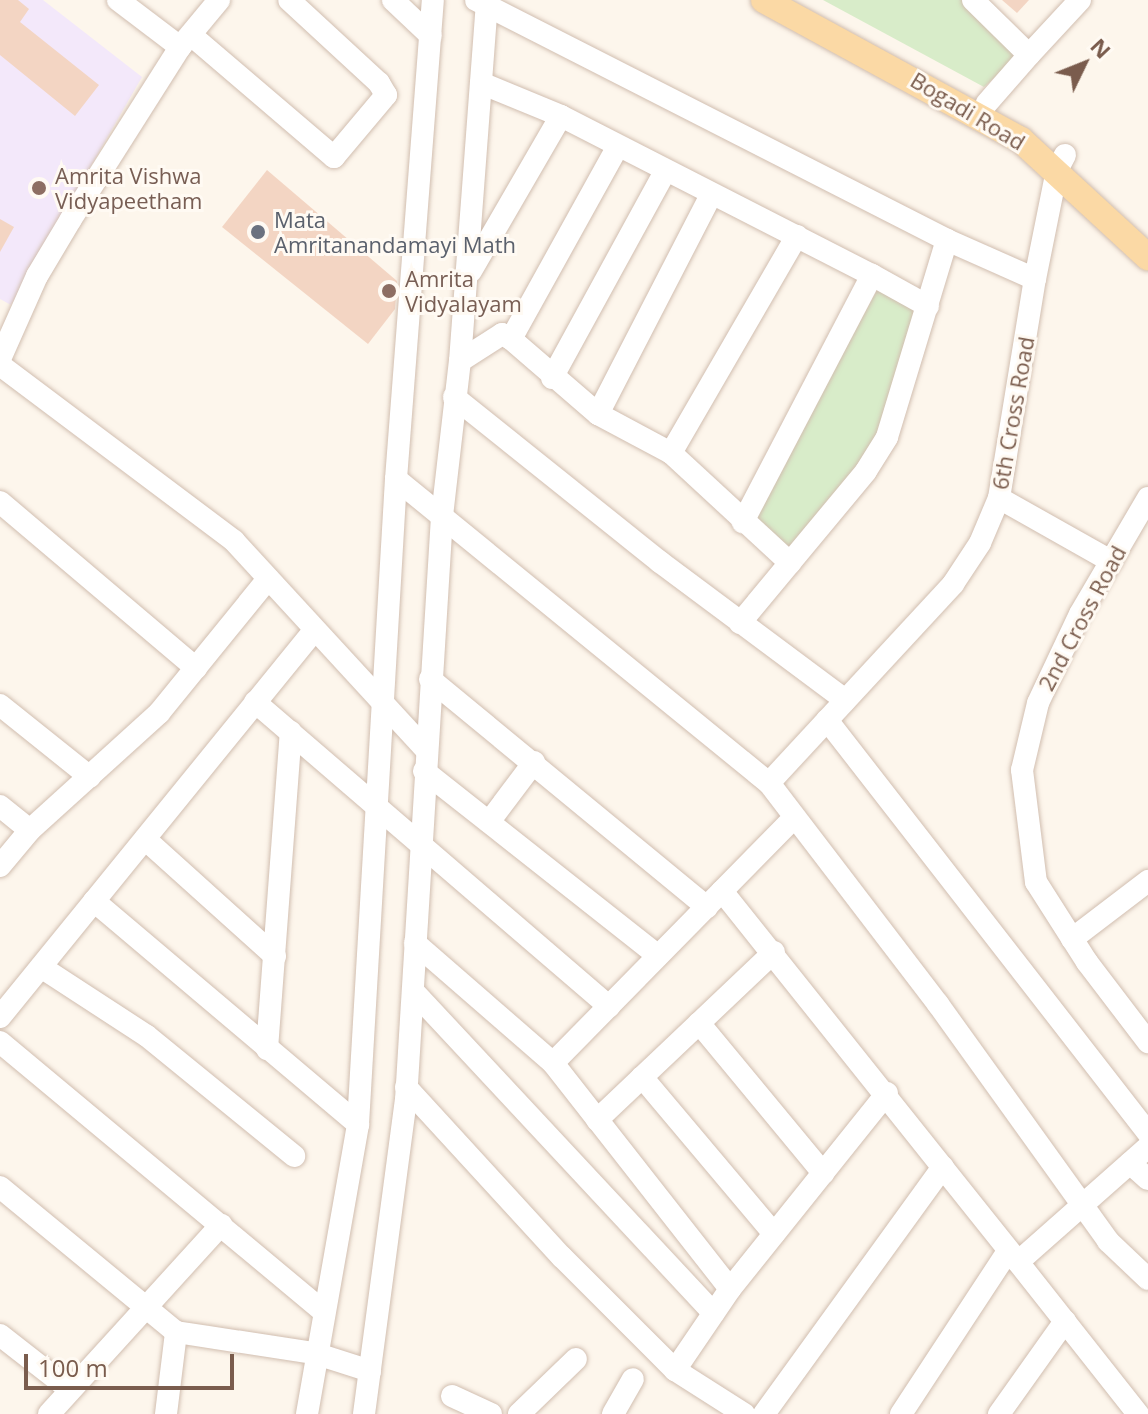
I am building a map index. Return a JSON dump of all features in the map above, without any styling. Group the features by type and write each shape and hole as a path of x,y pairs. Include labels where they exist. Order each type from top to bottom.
{"main road":[{"name":"Bogadi Road","path":"764,0 1061,163 1148,233"},
{"name":"Bogadi Road","path":"795,0 1028,125 1148,257"}],"street":[{"path":"118,0 185,41 334,157 386,95 379,83 289,0"},
{"path":"219,0 185,41 37,276 0,362 234,541 384,709 425,760 489,822 658,956"},
{"path":"393,0 431,36"},
{"path":"307,1414 314,1353 358,1124 396,479 433,0"},
{"path":"973,0 1029,55"},
{"path":"987,103 1080,0"},
{"path":"364,1414 406,1087 414,992 430,679 442,516 467,279 481,83 482,2 947,240 1035,279"},
{"path":"481,83 561,116 617,148 797,236 928,306"},
{"path":"467,279 561,116"},
{"path":"511,339 617,148"},
{"name":"6th Cross Road","path":"769,783 953,584 980,543 999,498 1035,279 1061,163"},
{"path":"552,378 665,172"},
{"path":"598,414 711,195"},
{"path":"671,453 797,236"},
{"path":"740,623 866,471 887,437 947,240"},
{"path":"743,522 872,275"},
{"path":"460,361 502,334 511,339 552,378 598,414 671,453 790,563"},
{"path":"454,397 740,623 845,700"},
{"path":"396,479 769,783 938,1004 1108,1241 1148,1279"},
{"path":"999,498 1111,561"},
{"name":"2nd Cross Road","path":"1148,498 1111,561 1038,703 1022,770 1036,882 1072,939 1148,1042"},
{"path":"0,502 196,668"},
{"path":"0,866 30,830 159,713 268,579"},
{"path":"0,1017 315,630"},
{"path":"430,679 714,899 774,952 1138,1414"},
{"path":"255,702 377,807 419,848 609,1007"},
{"path":"0,705 90,777"},
{"path":"827,720 1148,1133"},
{"path":"267,1049 291,732"},
{"path":"489,822 534,762"},
{"path":"0,806 30,830"},
{"path":"553,1063 794,818"},
{"path":"145,839 275,956"},
{"path":"1072,939 1148,881"},
{"path":"94,901 358,1124"},
{"path":"415,943 553,1063 730,1289"},
{"path":"597,1120 774,952"},
{"path":"41,967 147,1036 294,1156"},
{"path":"414,992 713,1313"},
{"path":"699,1023 823,1173"},
{"path":"0,1042 323,1311"},
{"path":"642,1077 774,1234"},
{"path":"406,1087 562,1257 675,1370 744,1414"},
{"path":"675,1370 730,1289 887,1093"},
{"path":"901,1414 1013,1257 1084,1205 1148,1147"},
{"path":"1130,1163 1148,1179"},
{"path":"764,1414 943,1167"},
{"path":"0,1187 176,1332 314,1353 370,1371"},
{"path":"49,1414 144,1305 221,1225"},
{"path":"1026,1414 1005,1405 1065,1321"},
{"path":"166,1414 176,1332"},
{"path":"0,1335 69,1389"},
{"path":"519,1414 576,1359"},
{"path":"613,1414 633,1379"},
{"path":"452,1396 491,1414"}],"shaded area":[{"name":"Amrita Vishwa Vidyapeetham","path":"0,0 43,0 142,77 11,305 0,299"}],"green space":[{"path":"823,0 964,0 1020,54 984,87"},
{"path":"880,285 920,309 879,438 791,552 751,518"}],"building":[{"path":"0,0 18,0 29,9 20,22 99,85 75,116 0,55"},
{"path":"1002,0 1029,0 1017,13"},
{"path":"267,170 397,281 395,309 368,344 222,227"},
{"path":"0,219 14,227 0,252"}],"place":[{"name":"Amrita Vishwa Vidyapeetham","path":"39,188"},
{"name":"Mata Amritanandamayi Math","path":"258,232"},
{"name":"Amrita Vidyalayam","path":"389,291"}]}
